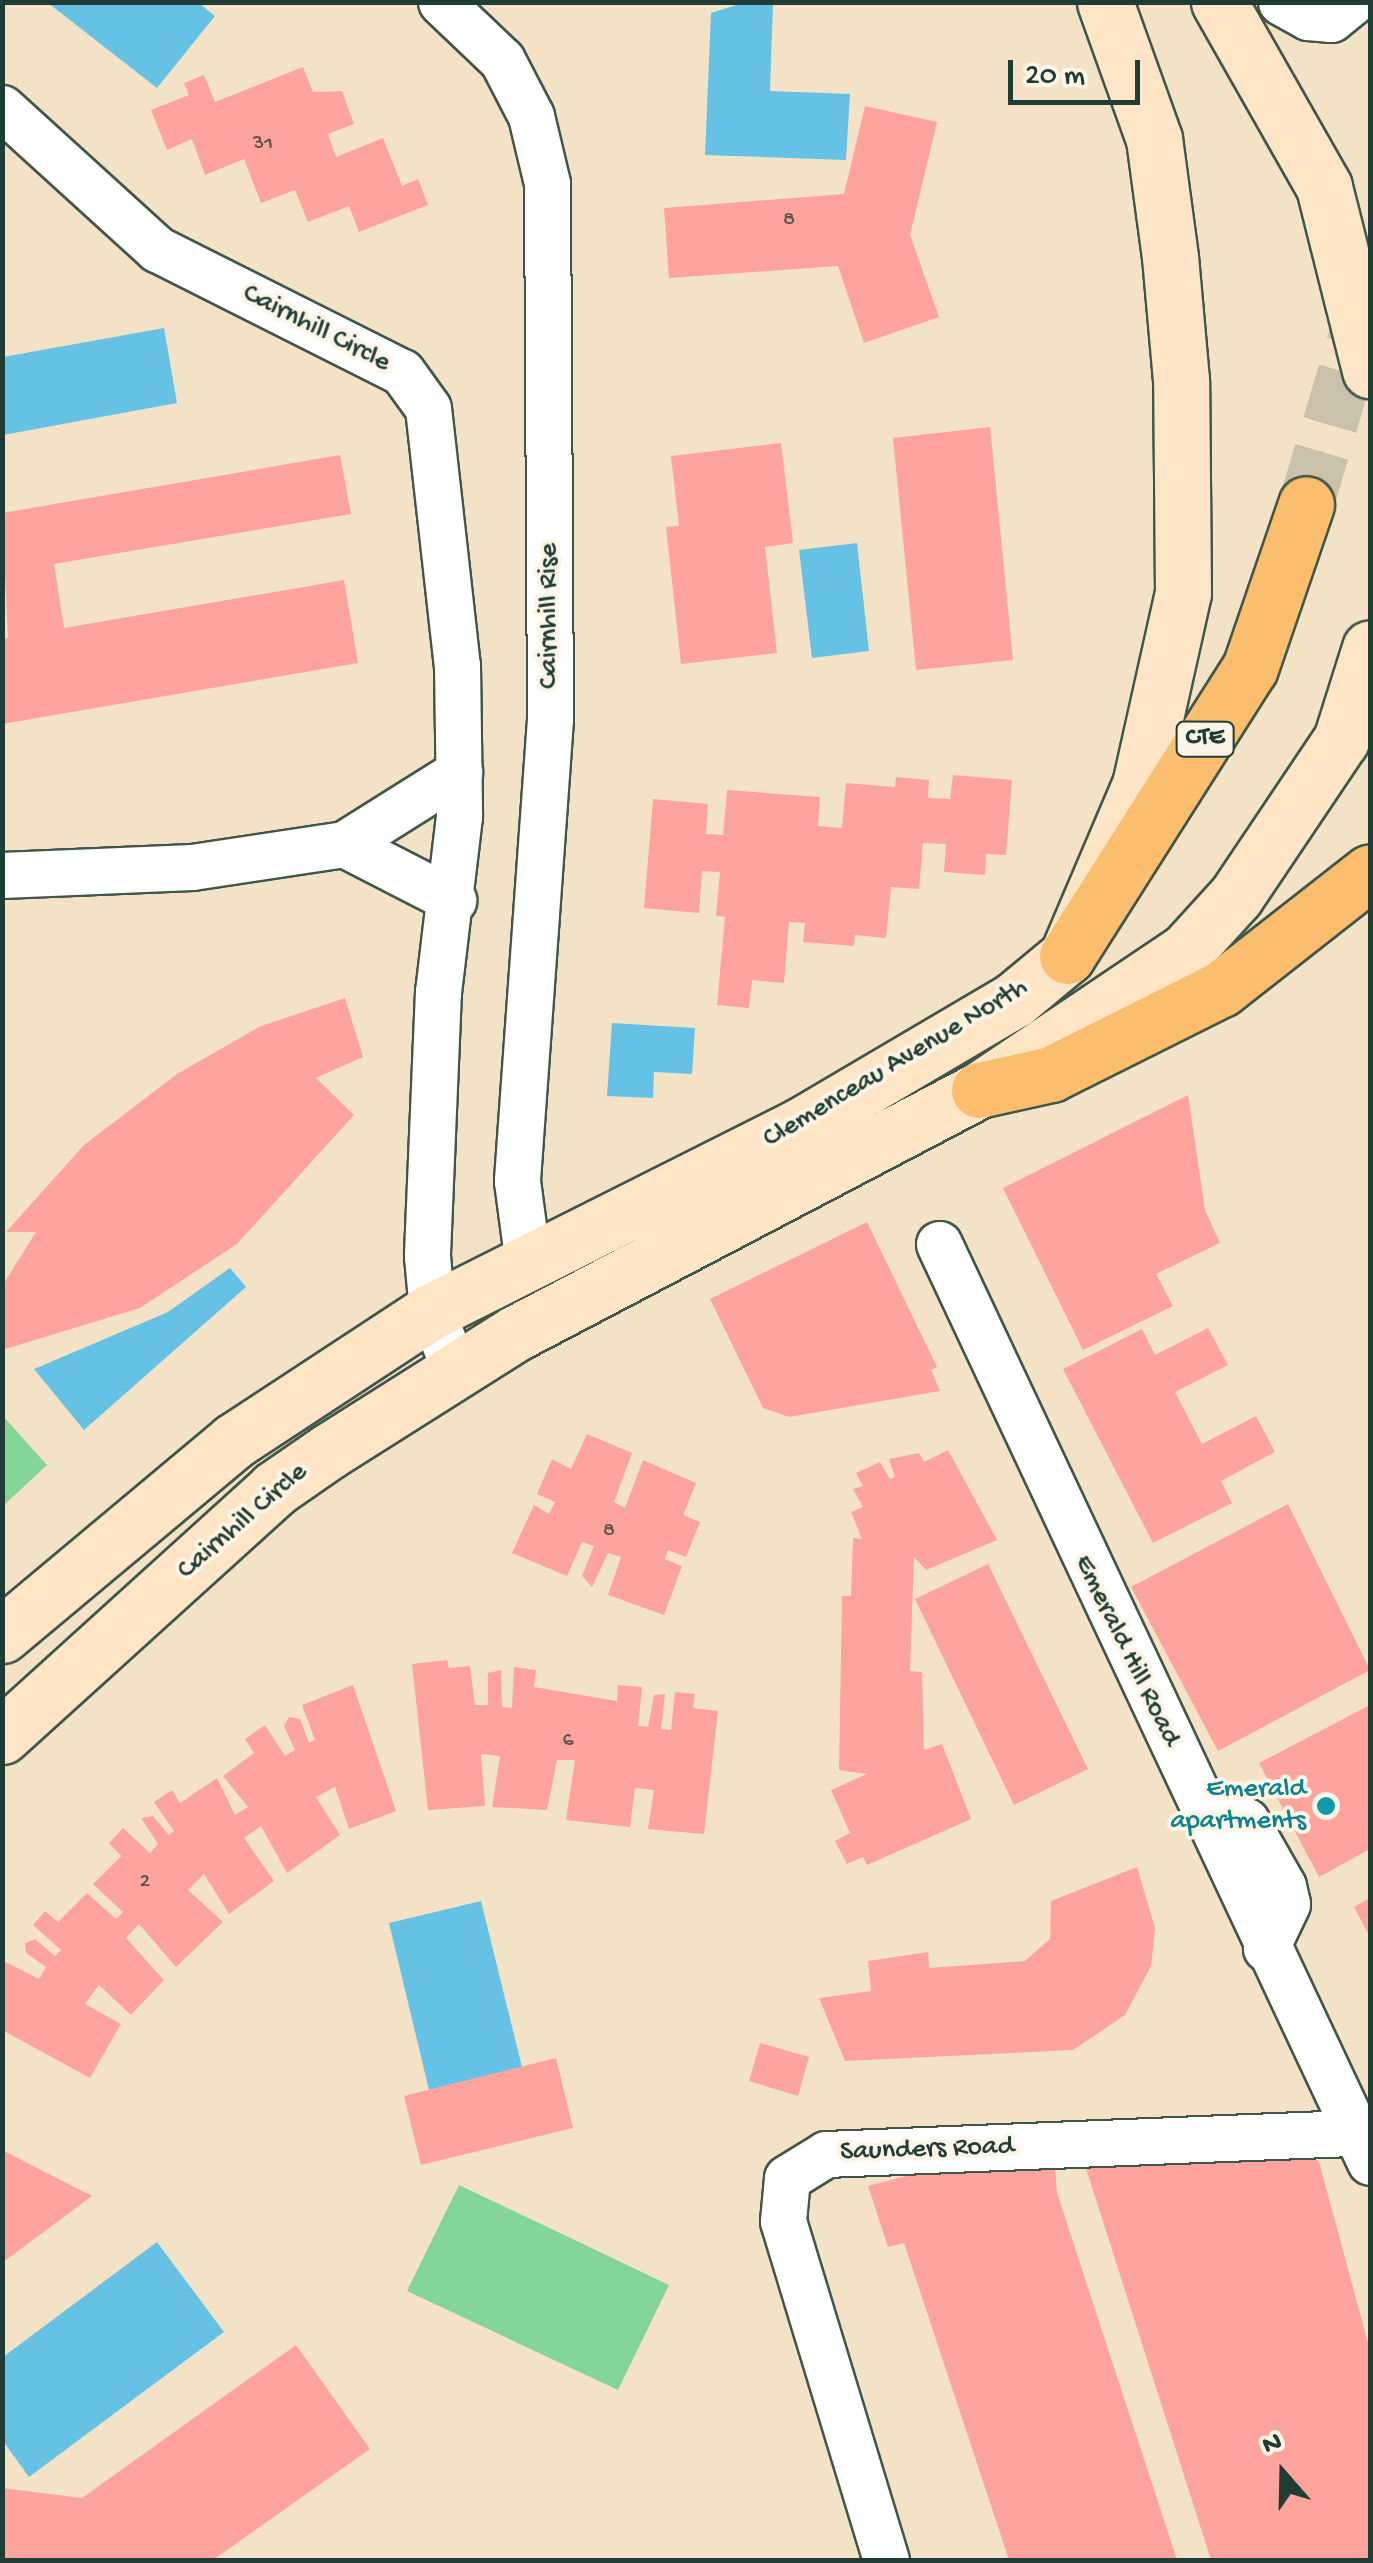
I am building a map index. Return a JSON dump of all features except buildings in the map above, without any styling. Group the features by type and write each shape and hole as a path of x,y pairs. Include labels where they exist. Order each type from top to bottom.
{"highway":[{"name":"CTE","path":"1067,956 1250,668 1306,504"},
{"path":"979,1090 1050,1074 1221,988 1370,872"}],"main road":[{"name":"Clemenceau Avenue North","path":"432,1311 800,1126 1014,1000 1067,956 1140,784 1183,592 1180,380 1170,257 1154,139 1105,2"},
{"path":"1219,2 1324,188 1370,370"},
{"name":"Clemenceau Avenue North","path":"454,1368 979,1090 1186,952 1223,910 1340,740 1370,648"},
{"path":"2,1635 234,1441 432,1311"},
{"name":"Cairnhill Circle","path":"2,1736 274,1490 454,1368"}],"street":[{"name":"Cairnhill Rise","path":"441,2 502,60 531,116 547,182 550,718 517,1181 528,1263"},
{"path":"1280,2 1308,17 1331,18 1352,2"},
{"name":"Cairnhill Circle","path":"2,108 156,249 402,372 418,388 428,408 458,665 459,772 453,900 438,991 427,1240 432,1311 454,1368"},
{"path":"2,875 192,867 344,844 459,772"},
{"path":"344,844 453,900"},
{"name":"Emerald Hill Road","path":"939,1244 1361,2148"},
{"name":"Saunders Road","path":"886,2560 782,2221 787,2178 826,2154 1361,2148"}],"green space":[{"path":"3,1416 47,1465 2,1506"},
{"path":"459,2185 669,2285 618,2390 407,2291"}],"water":[{"path":"746,2 773,3 770,91 850,94 846,160 705,155 711,13"},
{"path":"48,3 199,3 215,16 157,88"},
{"path":"164,328 177,403 3,435 3,357"},
{"path":"857,543 869,651 812,658 799,550"},
{"path":"612,1023 695,1028 692,1074 654,1072 653,1098 607,1096"},
{"path":"230,1268 246,1287 84,1430 34,1369 168,1312"},
{"path":"481,1901 522,2067 429,2090 389,1923"},
{"path":"157,2242 224,2332 29,2477 3,2441 3,2357"}],"tunnel":[{"path":"1306,504 1365,306"}],"place":[{"name":"Emerald apartments","path":"1326,1806"}]}
